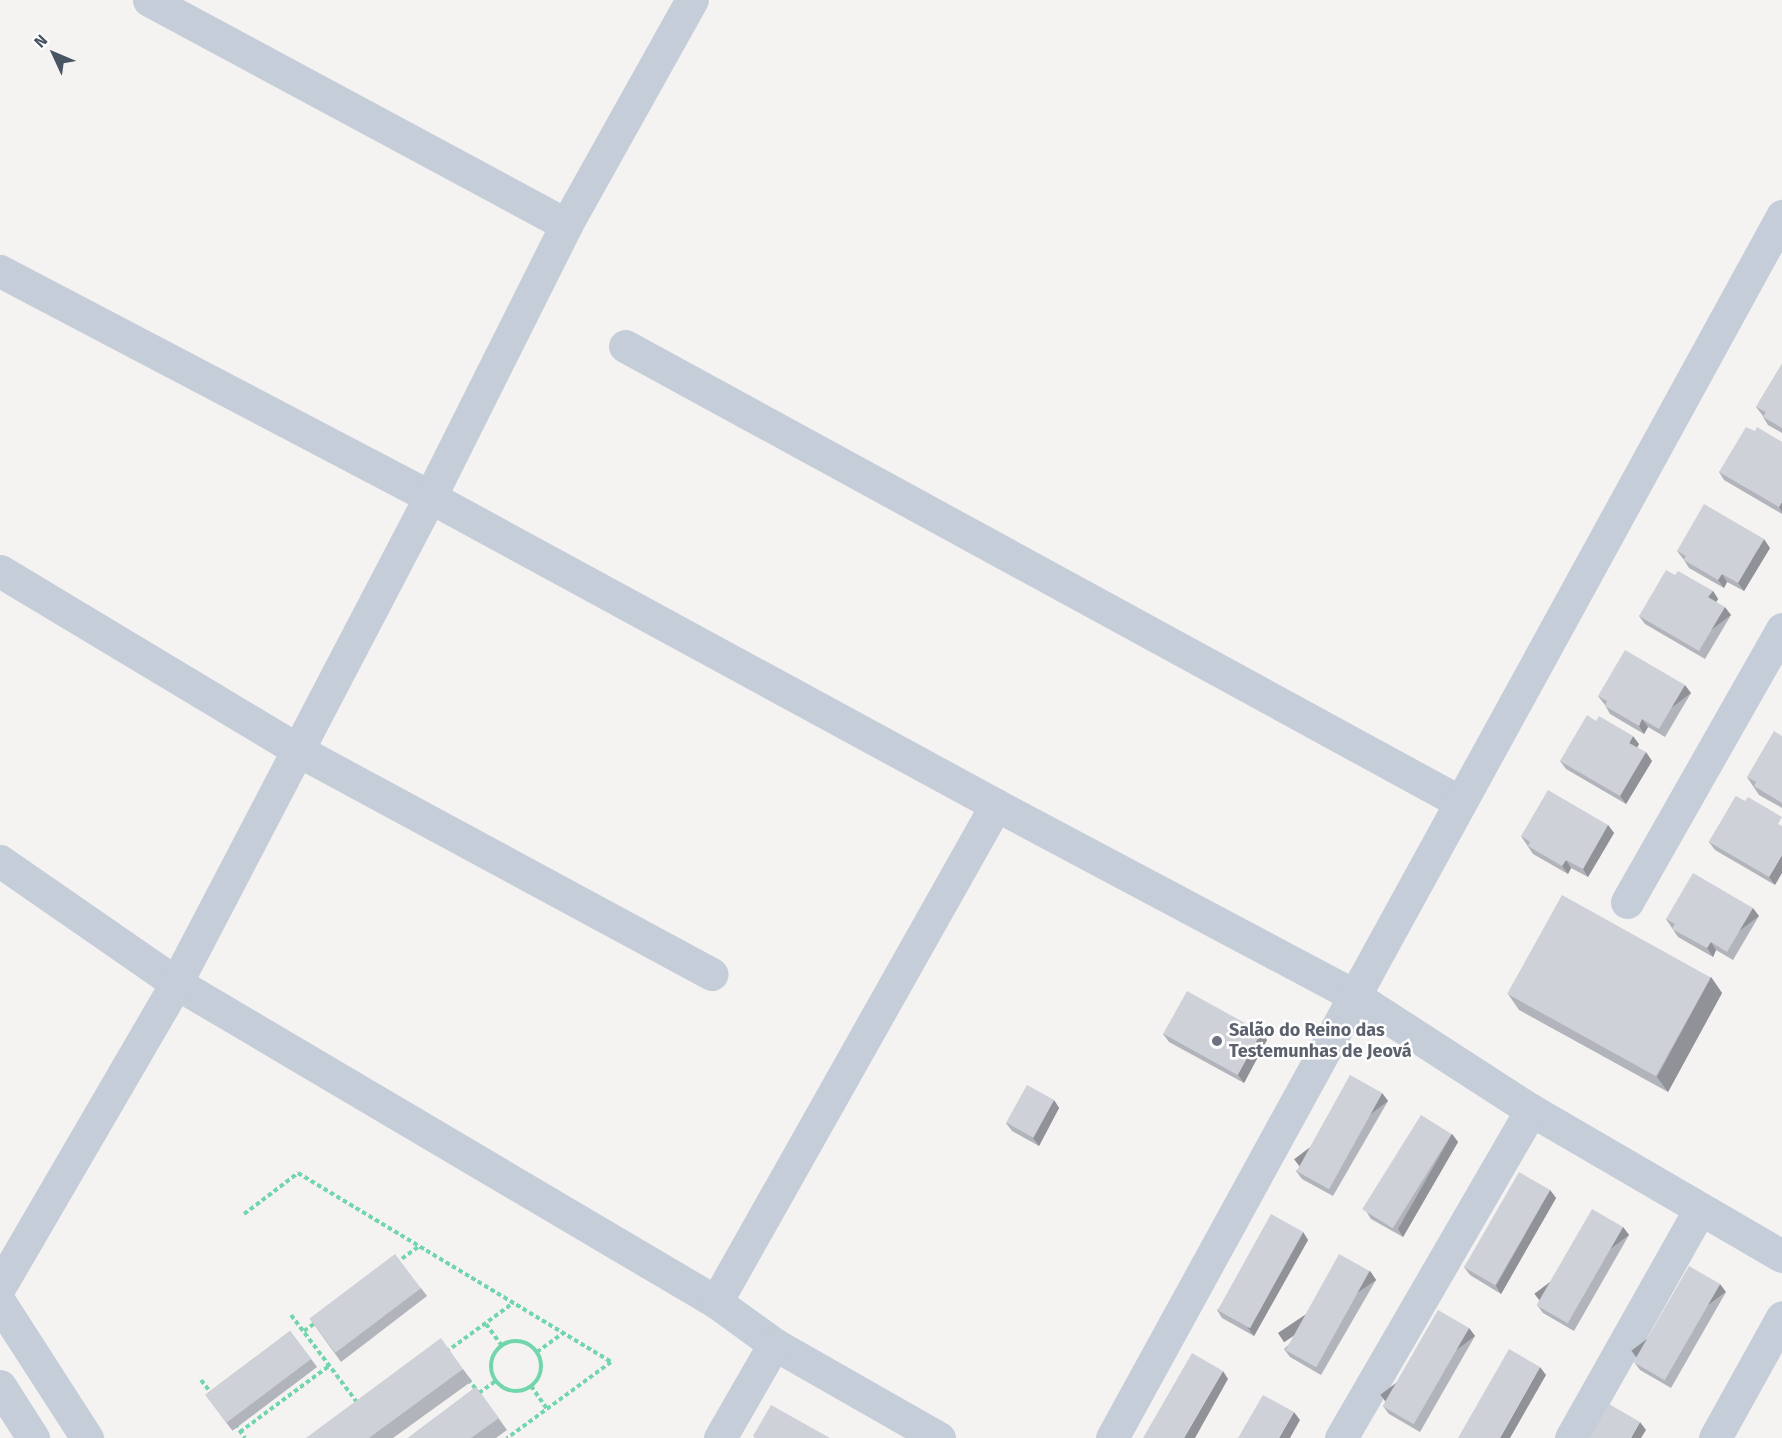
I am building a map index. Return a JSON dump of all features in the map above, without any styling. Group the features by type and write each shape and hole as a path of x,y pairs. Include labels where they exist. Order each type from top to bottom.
{"street":[{"path":"149,0 566,225"},
{"path":"0,1286 176,983 299,752 566,225 692,0"},
{"path":"1112,1438 1782,216"},
{"path":"0,271 430,497 1353,996 1531,1110 1782,1256"},
{"path":"625,346 1460,802"},
{"path":"0,572 299,752 712,974"},
{"path":"1627,902 1782,629"},
{"path":"716,1302 996,805"},
{"path":"0,861 176,983 716,1302 774,1344 939,1438"},
{"path":"1341,1438 1531,1110"},
{"path":"1571,1438 1700,1209"},
{"path":"0,1303 87,1438"},
{"path":"1715,1438 1782,1317"},
{"path":"720,1438 774,1344"},
{"path":"0,1386 33,1438"}],"path":[{"path":"244,1214 298,1173 611,1362 509,1437 505,1427"},
{"path":"390,1268 419,1246"},
{"path":"438,1359 513,1303"},
{"path":"291,1315 365,1413"},
{"path":"304,1331 323,1317"},
{"path":"486,1323 502,1346"},
{"path":"537,1352 563,1333"},
{"path":"509,1342 524,1342 537,1352 541,1366 540,1374 531,1386 514,1391 506,1389 496,1380 492,1369 493,1360 502,1346 509,1342"},
{"path":"447,1352 453,1360"},
{"path":"240,1432 329,1366"},
{"path":"466,1376 485,1401"},
{"path":"201,1380 214,1397"},
{"path":"479,1393 496,1380"},
{"path":"531,1386 548,1408"},
{"path":"234,1423 245,1438"}],"building":[{"path":"1782,364 1782,428 1763,417 1766,412 1756,407"},
{"path":"1746,427 1755,431 1757,427 1782,442 1782,502 1779,507 1719,472"},
{"path":"1704,504 1764,539 1738,583 1722,574 1718,580 1684,560 1686,556 1677,551"},
{"path":"1666,570 1675,575 1678,571 1713,591 1708,597 1725,607 1699,651 1639,616"},
{"path":"1625,650 1685,685 1659,729 1642,719 1639,726 1605,706 1607,701 1598,696"},
{"path":"1587,715 1596,721 1599,716 1633,736 1629,743 1646,752 1620,796 1560,761"},
{"path":"1774,731 1782,736 1782,803 1754,786 1756,782 1747,777"},
{"path":"1548,790 1608,825 1583,869 1566,860 1562,866 1528,846 1530,842 1521,836"},
{"path":"1736,796 1745,801 1748,797 1782,817 1778,824 1782,826 1782,855 1769,877 1709,842"},
{"path":"1693,873 1753,908 1727,952 1711,942 1707,948 1672,929 1675,924 1666,919"},
{"path":"1562,895 1711,977 1656,1076 1507,994"},
{"path":"1187,991 1261,1032 1238,1075 1163,1034"},
{"path":"1350,1075 1382,1093 1329,1189 1297,1171"},
{"path":"1027,1085 1054,1100 1033,1138 1006,1123"},
{"path":"1421,1115 1452,1134 1393,1228 1362,1209"},
{"path":"1519,1172 1550,1190 1495,1285 1464,1267"},
{"path":"1592,1209 1623,1227 1568,1323 1536,1305"},
{"path":"1271,1214 1303,1232 1250,1328 1218,1310"},
{"path":"395,1254 421,1288 335,1353 310,1318"},
{"path":"1339,1254 1370,1271 1316,1367 1286,1350"},
{"path":"1689,1266 1720,1284 1665,1380 1634,1362"},
{"path":"1438,1310 1469,1328 1414,1424 1382,1406"},
{"path":"290,1331 311,1359 226,1423 205,1395"},
{"path":"441,1338 463,1369 369,1438 306,1438"},
{"path":"1509,1349 1540,1367 1500,1438 1458,1438"},
{"path":"1192,1353 1223,1371 1184,1438 1143,1438"},
{"path":"476,1387 499,1418 471,1438 408,1438"},
{"path":"1263,1395 1294,1412 1279,1438 1238,1438"},
{"path":"1609,1404 1640,1422 1631,1438 1590,1438"},
{"path":"771,1405 830,1438 755,1438 753,1436"}],"place":[{"name":"Salão do Reino das Testemunhas de Jeová","path":"1217,1041"}]}
